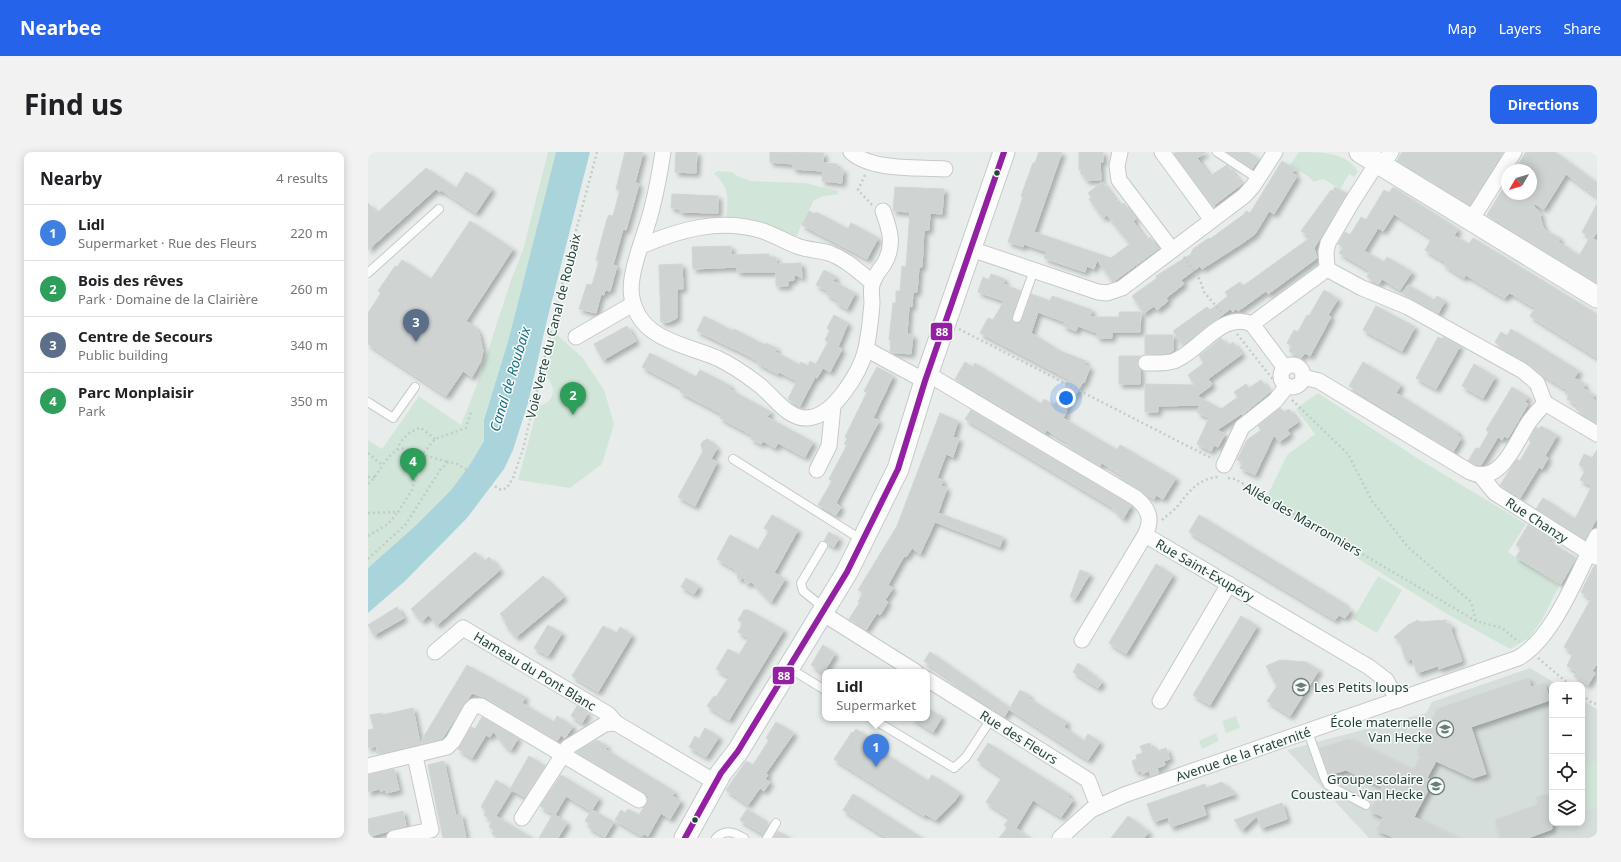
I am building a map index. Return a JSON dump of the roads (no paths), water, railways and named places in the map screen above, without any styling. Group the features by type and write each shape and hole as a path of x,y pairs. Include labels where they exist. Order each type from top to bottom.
{"main road":[{"path":"685,838 715,782 725,766 738,751 847,572 894,479 945,322 1004,152"},
{"path":"1360,152 1383,160 1471,220 1597,297"}],"street":[{"path":"663,152 655,195 630,280 633,304 643,322 661,337 674,344 708,355 731,366 760,385 794,415 807,418 817,416 833,406 854,374 866,349 872,303 872,282 886,260 891,248 891,236 883,211"},
{"path":"851,152 867,162 884,165 945,169"},
{"path":"1120,152 1117,166 1119,180 1172,250"},
{"path":"1162,152 1212,220"},
{"path":"971,249 1107,293 1122,288 1244,196 1258,179 1275,152"},
{"path":"1471,220 1514,152"},
{"path":"1326,269 1326,252 1328,243 1352,202 1383,160"},
{"path":"641,246 671,234 693,228 720,226 747,227 768,233 800,247 831,254 850,265 872,282"},
{"path":"1252,324 1326,269"},
{"path":"1326,269 1362,288 1408,307 1523,371 1537,383 1545,403 1597,434"},
{"path":"576,337 633,304"},
{"path":"1146,363 1174,361 1228,323 1244,321 1252,324 1285,368"},
{"path":"866,349 927,378"},
{"path":"1224,465 1242,427 1285,389 1296,387 1301,383 1303,376 1302,370 1297,366 1291,365 1281,372 1281,378 1285,389"},
{"path":"1303,376 1319,381 1470,472 1481,476 1492,473 1502,466 1530,421 1545,403"},
{"name":"Rue Saint-Exupéry","path":"927,378 1136,498 1146,507 1150,516 1150,522 1145,535 1377,672 1391,686 1398,700"},
{"path":"817,470 829,446 833,406"},
{"name":"Rue Chanzy","path":"1481,476 1495,493 1593,555"},
{"path":"1082,640 1145,535"},
{"name":"Avenue de la Fraternité","path":"1060,838 1078,820 1098,806 1124,794 1511,661 1529,651 1548,629 1593,555 1597,536"},
{"path":"1160,701 1229,584"},
{"path":"823,611 911,669"},
{"name":"Hameau du Pont Blanc","path":"435,652 463,628 608,714 616,723 715,782"},
{"name":"Rue des Fleurs","path":"930,681 1088,780 1098,806"},
{"path":"368,766 415,756 447,747 450,745 471,709 478,705 488,709 639,800"},
{"name":"Hameau du Pont Blanc","path":"522,818 562,753 571,744 599,726 616,723"},
{"path":"394,838 431,830 415,756"}],"lane":[{"path":"1217,152 1258,179"},
{"path":"368,273 439,209"},
{"path":"1017,318 1034,270"},
{"path":"368,402 393,418 415,387"},
{"path":"733,459 862,540"},
{"path":"823,546 801,583 803,590 823,611"},
{"path":"789,668 822,688"},
{"path":"876,721 954,768 966,757 991,719"},
{"path":"1308,732 1328,785 1366,805"},
{"path":"767,838 776,823"},
{"path":"716,838 727,832 734,832 744,838"}],"water":[{"name":"Canal de Roubaix","path":"556,152 590,152 547,320 528,403 513,450 504,469 467,518 405,581 368,613 368,568 414,527 451,490 469,466 484,441 484,420 509,338"}],"place":[{"name":"Centre de Secours","path":"416,342"},
{"name":"Bois des rêves","path":"573,415"},
{"name":"Parc Monplaisir","path":"413,481"},
{"name":"Les Petits loups","path":"1301,687"},
{"name":"École maternelle Van Hecke","path":"1445,729"},
{"name":"Lidl","path":"876,767"},
{"name":"Groupe scolaire Cousteau - Van Hecke","path":"1436,786"}]}
